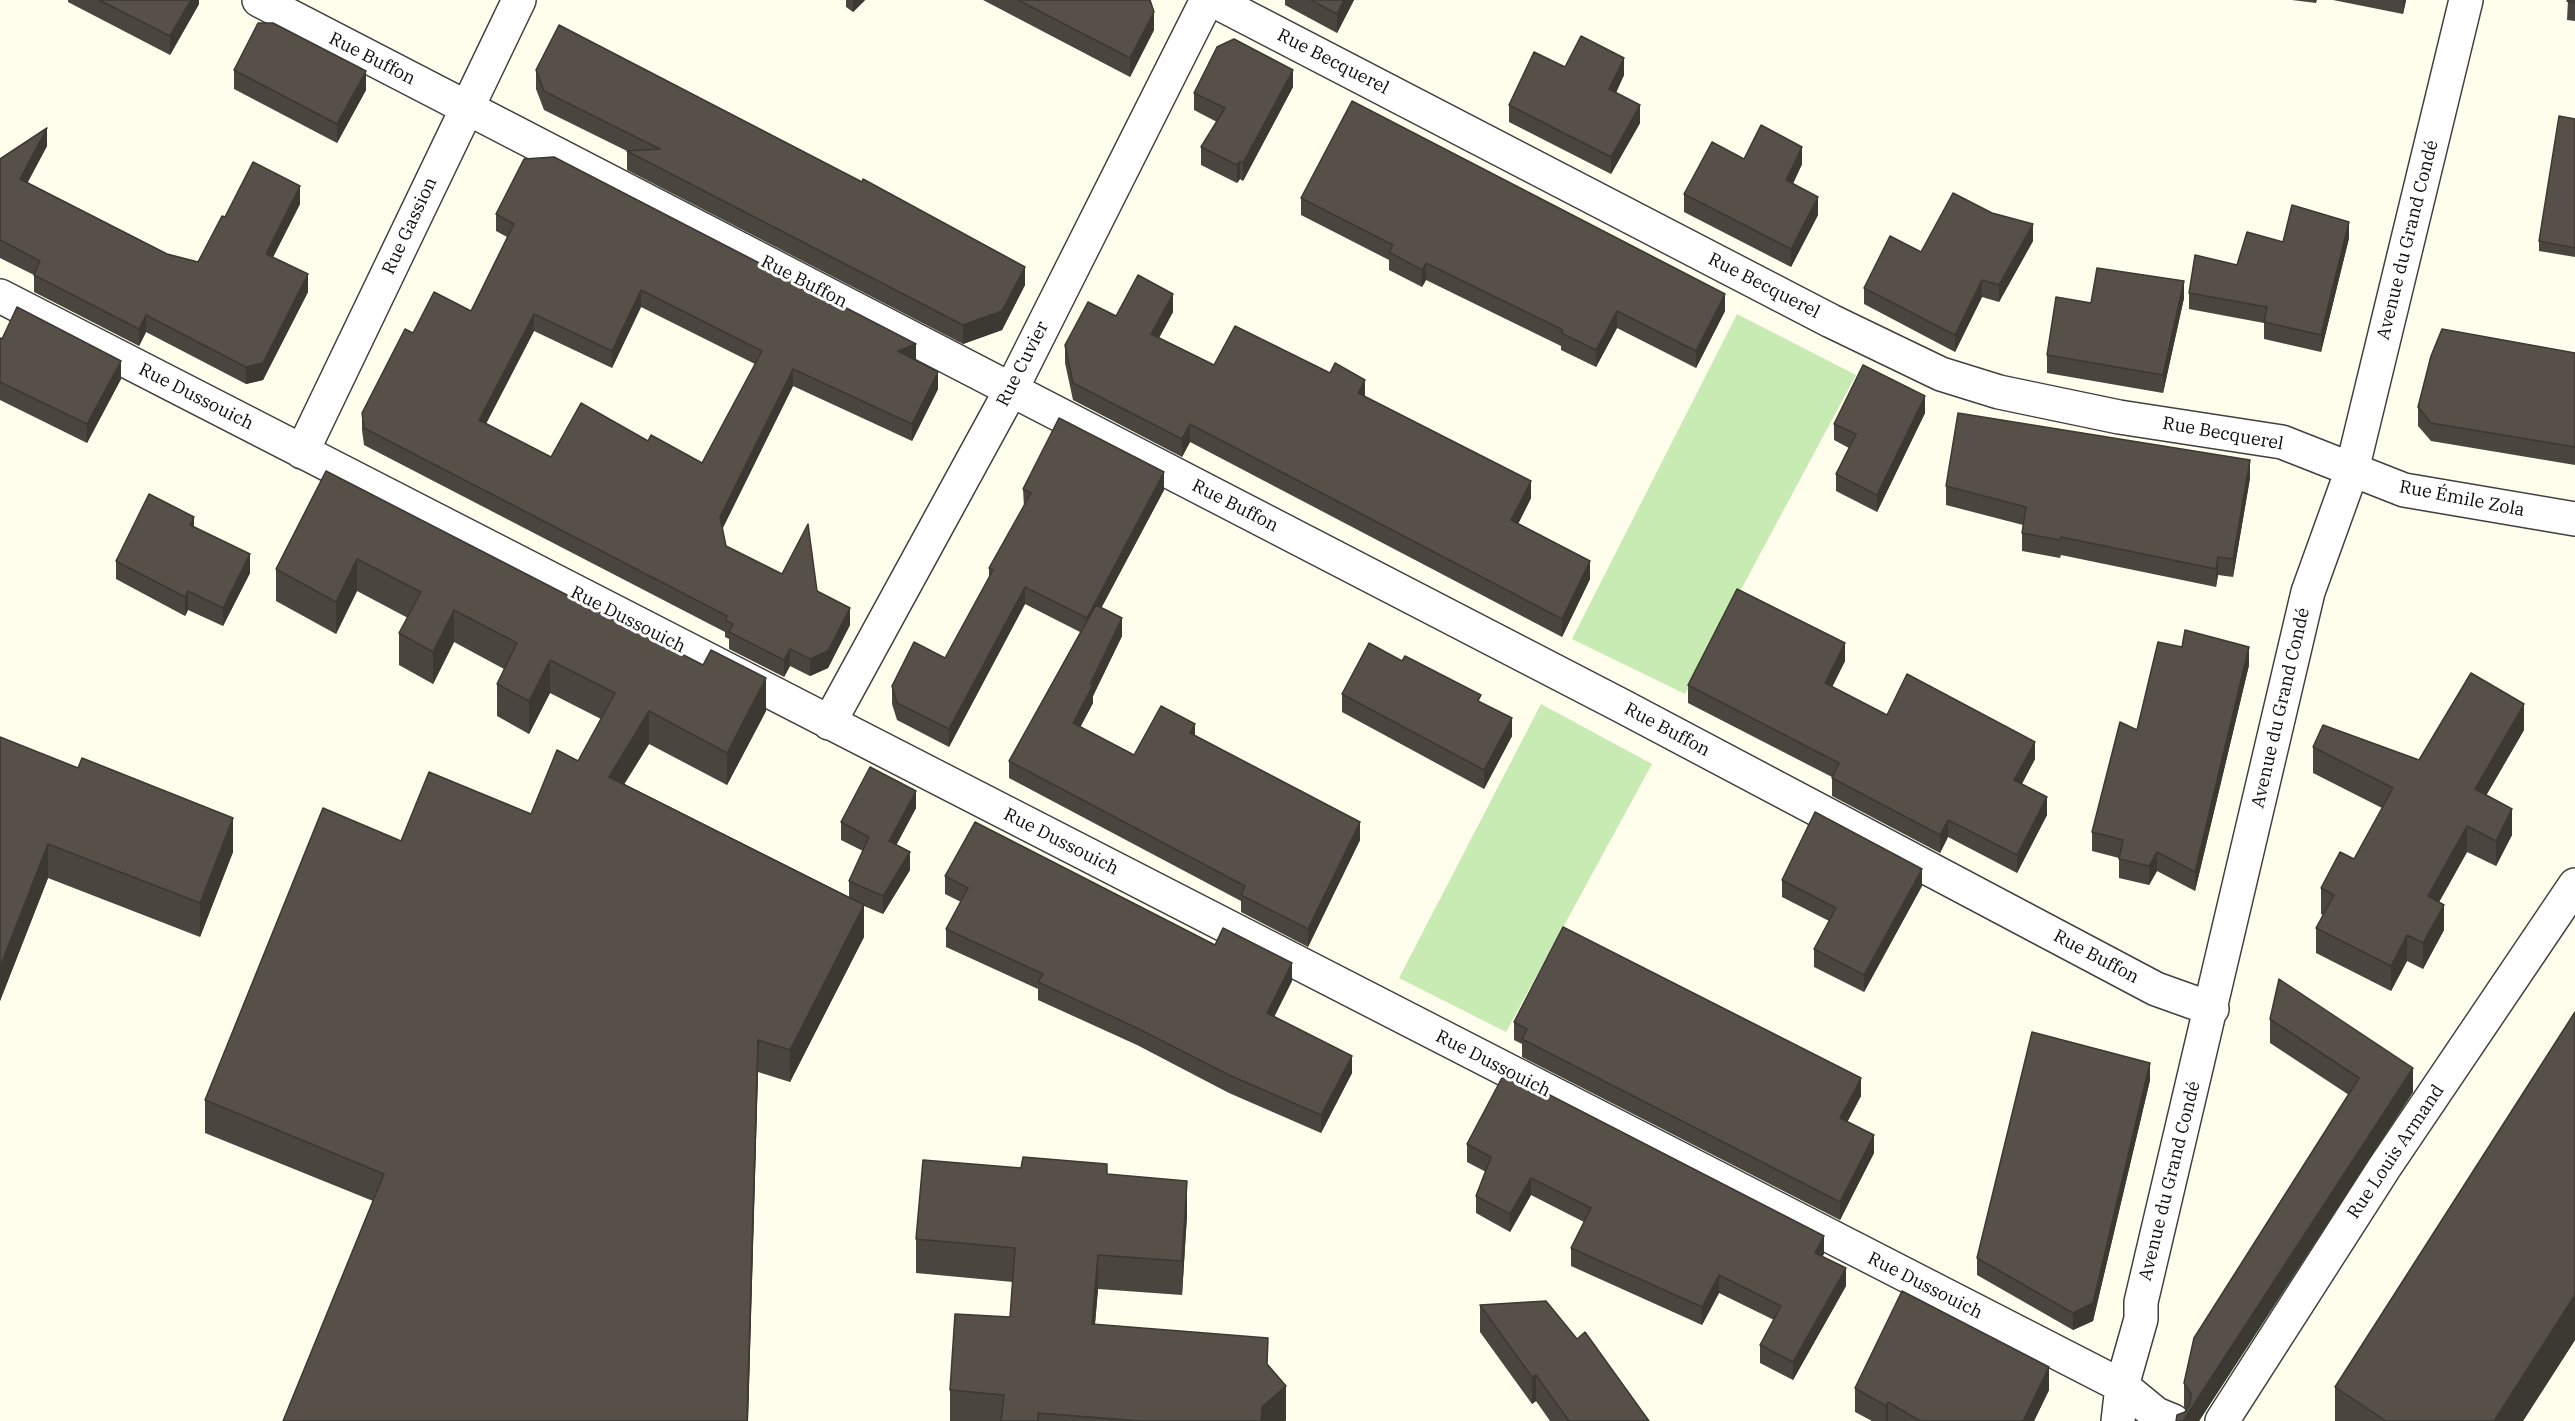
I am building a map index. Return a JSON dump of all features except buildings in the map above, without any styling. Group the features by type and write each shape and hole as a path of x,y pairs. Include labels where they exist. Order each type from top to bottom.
{"street":[{"name":"Rue Buffon","path":"259,0 1622,706 2156,989 2212,1009"},
{"name":"Rue Gassion","path":"302,452 519,0"},
{"name":"Rue Cuvier","path":"829,723 1011,390 1207,0"},
{"name":"Rue Becquerel","path":"1213,0 1800,304 1941,374 1999,392 2119,417 2282,442 2352,470"},
{"name":"Avenue du Grand Condé","path":"2118,1421 2122,1386 2141,1319 2141,1302 2212,1009 2308,592 2352,470 2466,0"},
{"name":"Rue Dussouich","path":"0,296 2122,1386"},
{"name":"Rue Émile Zola","path":"2352,470 2404,490 2575,519"},
{"name":"Rue Louis Armand","path":"2222,1421 2384,1168 2575,885"},
{"path":"2122,1386 2156,1414 2173,1421"}],"green space":[{"path":"1737,314 1856,375 1685,694 1572,639"},
{"path":"1541,704 1652,764 1506,1032 1399,978"}]}
